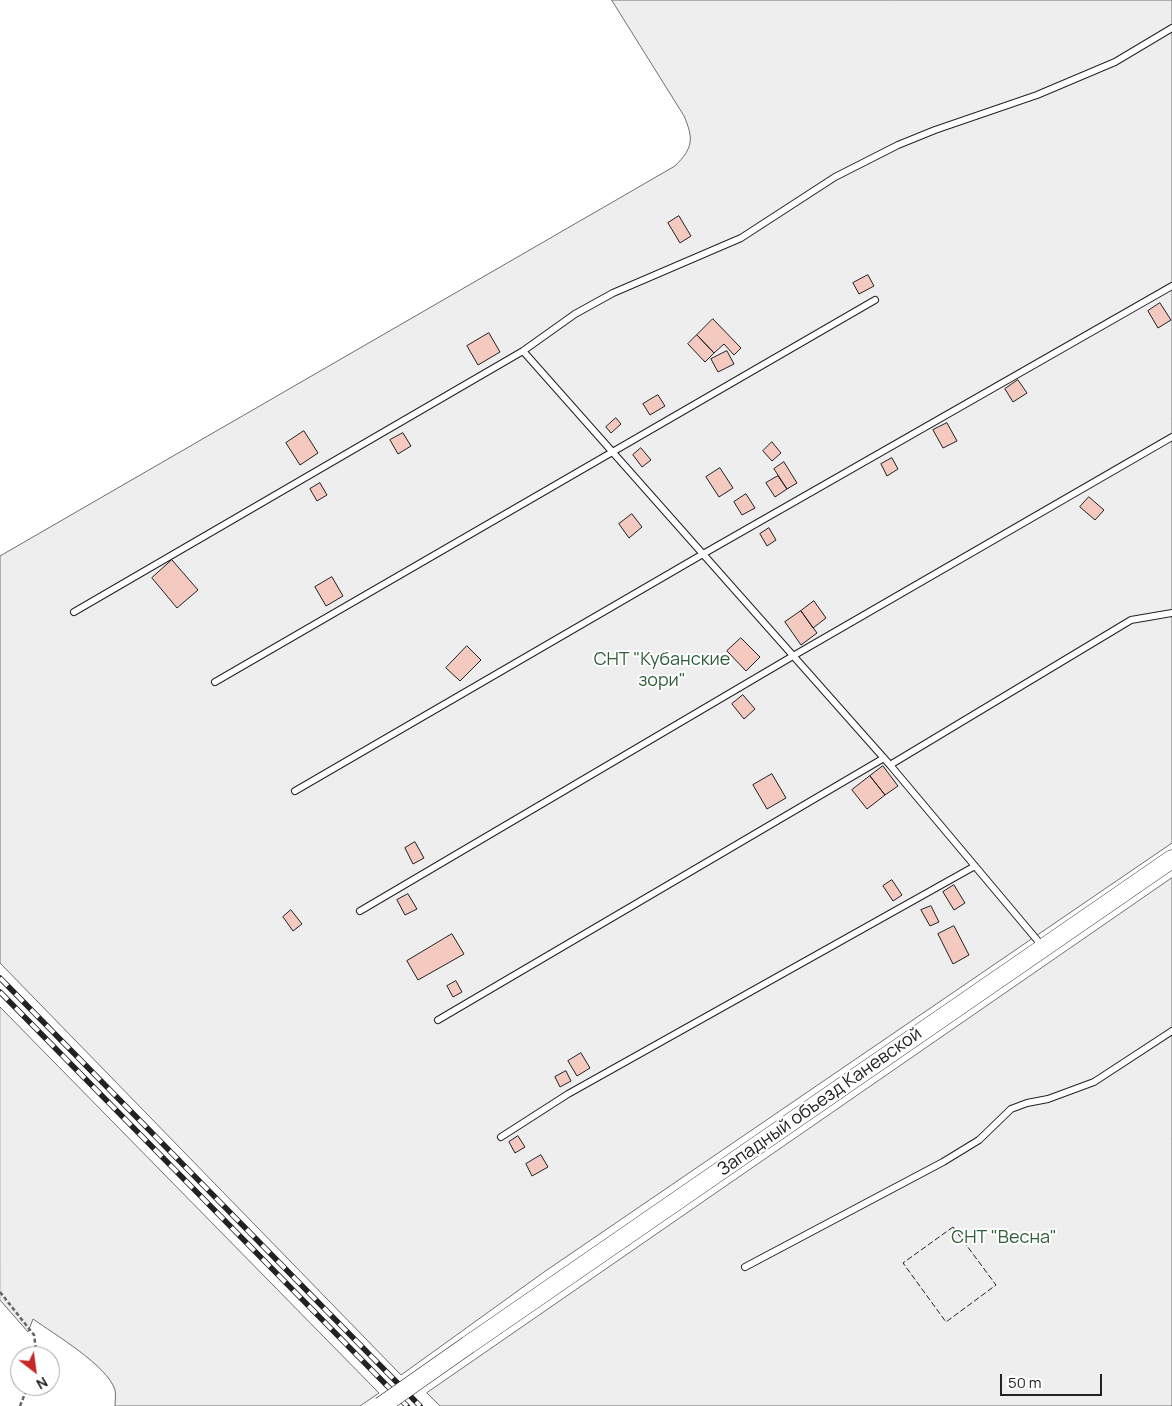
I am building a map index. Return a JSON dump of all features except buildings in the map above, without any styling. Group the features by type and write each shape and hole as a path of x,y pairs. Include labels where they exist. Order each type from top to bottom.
{"main road":[{"name":"Западный объезд Каневской","path":"381,1406 1172,859"}],"lane":[{"path":"74,612 523,350 575,314 590,306 654,274 741,238 835,177 898,145 935,130 1037,95 1115,62 1172,28"},
{"path":"295,791 703,554 1172,286"},
{"path":"215,682 875,300"},
{"path":"523,350 884,758 1044,948"},
{"path":"360,911 793,656 1172,437"},
{"path":"890,765 1131,620 1172,612"},
{"path":"438,1020 884,758"},
{"path":"501,1137 568,1094 975,866"},
{"path":"746,1266 943,1162 979,1140 1011,1109 1027,1103 1048,1099 1094,1082 1172,1031"}],"path":[{"path":"0,1292 34,1335 36,1346"}],"green space":[{"name":"СНТ \"Кубанские зори\"","path":"612,0 1172,0 1172,843 544,1272 401,1375 0,963 0,556 675,166 685,154 690,143 689,131 684,116"},
{"name":"СНТ \"Весна\"","path":"1172,878 1172,1406 440,1406 427,1393"},
{"path":"0,1007 379,1393 360,1406 115,1406 115,1390 110,1381 92,1361 33,1319 28,1332 0,1300"}],"railway":[{"path":"0,978 420,1406"},
{"path":"0,992 407,1406"}],"fence":[{"path":"953,1227 996,1285 946,1322 903,1263 953,1227"}]}
